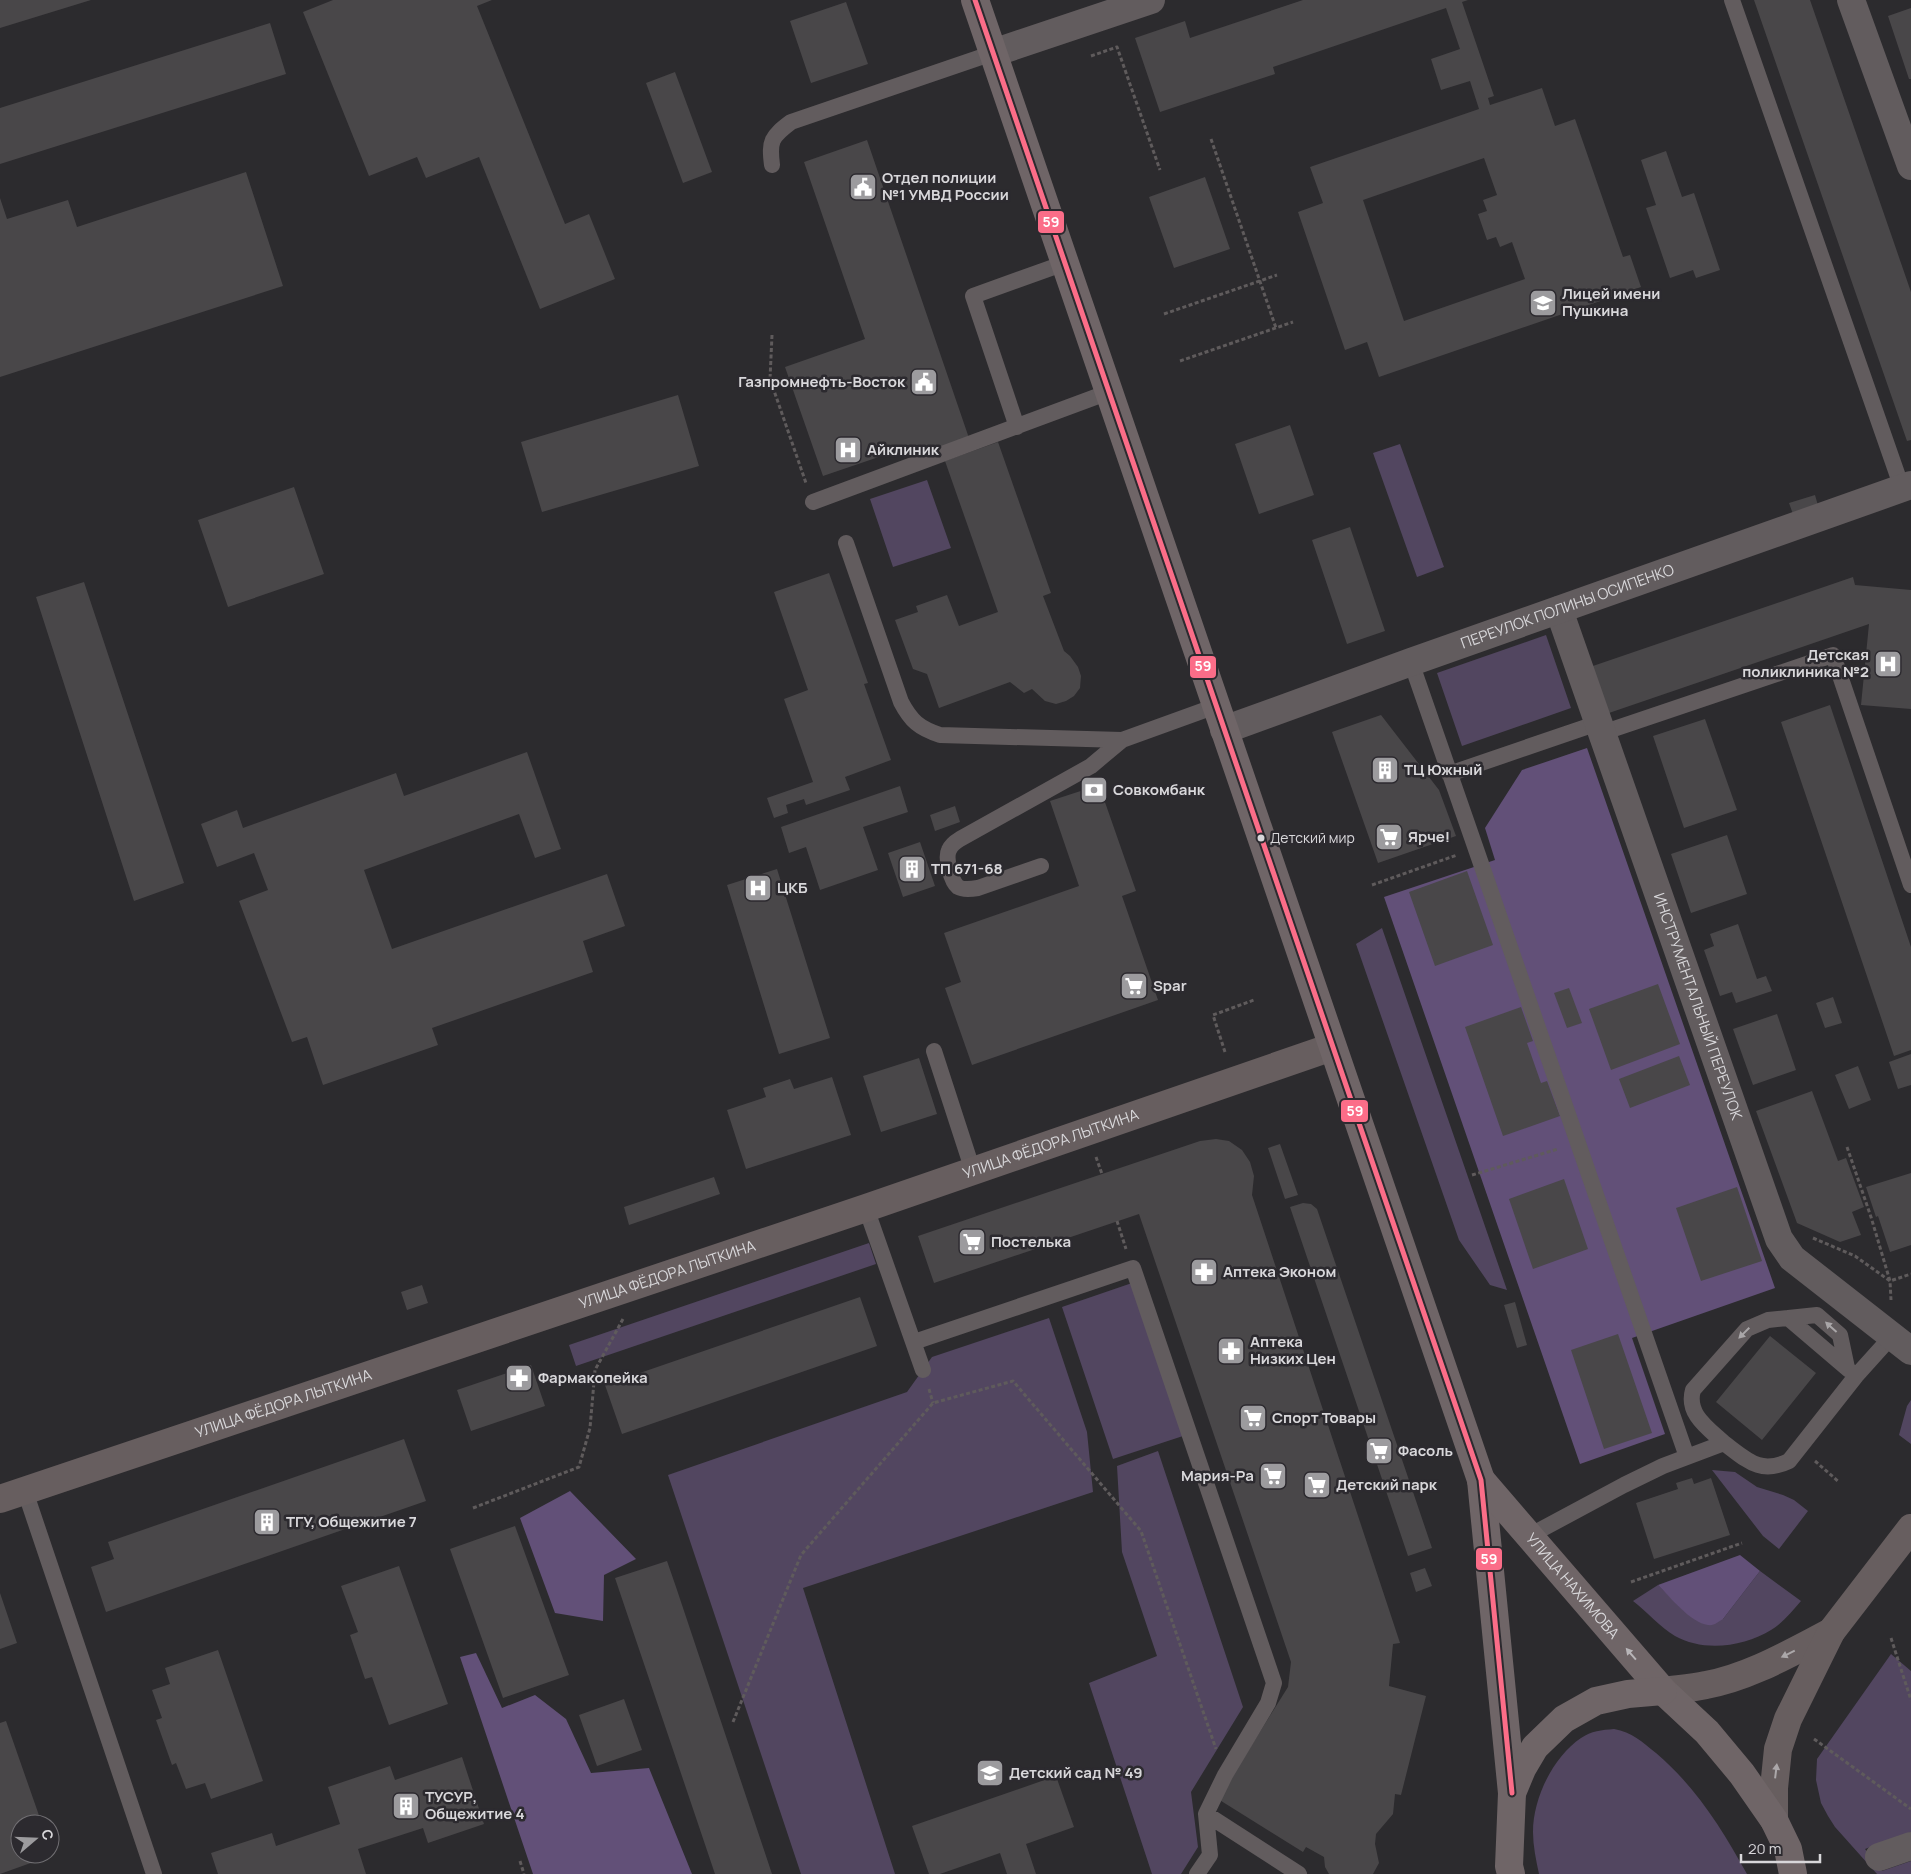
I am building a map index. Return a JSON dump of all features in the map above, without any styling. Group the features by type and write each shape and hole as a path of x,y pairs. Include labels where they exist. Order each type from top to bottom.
{"main road":[{"name":"УЛИЦА НАХИМОВА","path":"975,0 1481,1480 1512,1793"},
{"name":"УЛИЦА НАХИМОВА","path":"1481,1480 1663,1691 1713,1739 1742,1774 1774,1820 1790,1861 1811,1874"},
{"path":"1510,1871 1512,1793 1522,1769 1535,1747 1564,1719 1596,1701 1628,1694 1663,1691"}],"street":[{"path":"993,53 1151,0"},
{"path":"1851,0 1906,133 1911,166"},
{"name":"ПЕРЕУЛОК ПОЛИНЫ ОСИПЕНКО","path":"1220,718 1411,662 1906,487"},
{"name":"ИНСТРУМЕНТАЛЬНЫЙ ПЕРЕУЛОК","path":"1559,610 1779,1239 1792,1258 1901,1344"},
{"name":"УЛИЦА ФЁДОРА ЛЫТКИНА","path":"0,1499 866,1208 1332,1046"},
{"path":"1774,1820 1774,1788 1778,1749 1788,1719 1831,1632 1911,1528"},
{"path":"1663,1691 1707,1685 1734,1677 1766,1664 1831,1632"},
{"path":"1879,1857 1911,1846"}],"lane":[{"path":"1732,0 1906,487"},
{"path":"772,166 770,149 775,133 791,122 993,53"},
{"path":"1017,427 973,296 1065,263"},
{"path":"813,502 1109,392"},
{"path":"846,543 901,702 910,718 924,730 940,735 1122,740 1220,718"},
{"path":"1449,774 1833,655 1911,885"},
{"path":"1411,662 1687,1457"},
{"path":"1041,866 978,888 968,889 959,887 954,881 947,860 948,852 952,845 960,839 1091,766 1122,740"},
{"path":"934,1051 973,1171"},
{"path":"866,1208 923,1370"},
{"path":"914,1342 1133,1268 1274,1683 1268,1703 1225,1775 1206,1814 1210,1855 1197,1874"},
{"path":"1851,1372 1840,1335 1818,1315 1768,1320 1747,1329 1693,1390 1690,1399 1693,1410 1700,1421 1724,1443 1750,1463 1763,1467 1777,1467 1789,1461 1800,1449 1851,1372 1901,1344"},
{"path":"1529,1536 1624,1485 1724,1443"},
{"path":"26,1491 154,1874"},
{"path":"1206,1814 1299,1874"}],"path":[{"path":"1091,56 1117,47 1160,170"},
{"path":"1211,139 1276,328"},
{"path":"1164,314 1276,275"},
{"path":"1180,361 1293,322"},
{"path":"772,335 770,379 813,502"},
{"path":"1372,885 1476,849"},
{"path":"1225,1052 1213,1014 1254,1000"},
{"path":"1472,1175 1578,1144"},
{"path":"1847,1147 1872,1217 1890,1282 1901,1344"},
{"path":"1117,1221 1133,1268"},
{"path":"1807,1235 1855,1256 1890,1282"},
{"path":"1890,1282 1911,1274"},
{"path":"472,1508 579,1467 590,1428 595,1370 623,1318"},
{"path":"734,1722 801,1555 933,1403 1013,1381 1141,1531 1225,1775"},
{"path":"1800,1449 1839,1482"},
{"path":"1631,1582 1742,1543"},
{"path":"1891,1638 1911,1700"},
{"path":"1814,1739 1911,1809"},
{"path":"520,1861 524,1874"}],"shaded area":[{"path":"1400,444 1444,567 1417,577 1373,453"},
{"path":"927,480 951,548 893,567 870,499"},
{"path":"1546,635 1571,708 1462,746 1437,673"},
{"path":"1587,748 1775,1288 1632,1338 1665,1434 1580,1464 1384,897 1495,860 1485,828 1522,770"},
{"path":"1382,928 1507,1290 1490,1285 1459,1240 1356,944"},
{"path":"869,1243 876,1264 576,1366 569,1345"},
{"path":"1132,1283 1183,1436 1113,1459 1062,1307"},
{"path":"1049,1318 1087,1432 1093,1492 803,1588 895,1874 801,1874 668,1475 907,1392 932,1357"},
{"path":"1911,1400 1911,1444 1899,1435 1907,1406"},
{"path":"1158,1451 1243,1707 1191,1792 1198,1847 1181,1874 1152,1874 1089,1683 1157,1656 1122,1552 1117,1466"},
{"path":"1712,1470 1735,1472 1757,1487 1794,1500 1808,1511 1779,1549 1763,1536"},
{"path":"570,1491 636,1559 604,1575 603,1621 555,1613 520,1518"},
{"path":"1740,1555 1760,1571 1723,1619 1714,1624 1708,1625 1695,1620 1681,1609 1658,1585"},
{"path":"1760,1571 1801,1601 1775,1627 1760,1636 1736,1644 1711,1646 1686,1641 1670,1633 1633,1601 1658,1585 1684,1611 1723,1619"},
{"path":"476,1653 502,1708 535,1695 566,1719 591,1773 649,1768 692,1874 533,1874 460,1657"},
{"path":"1891,1654 1911,1671 1911,1832 1865,1849 1882,1871 1911,1861 1911,1874 1877,1874 1835,1827 1821,1803 1816,1780 1817,1759"},
{"path":"1614,1729 1626,1732 1641,1741 1684,1780 1718,1825 1747,1874 1539,1874 1533,1832 1537,1806 1546,1779 1562,1756 1581,1738 1593,1732"}],"building":[{"path":"0,0 91,0 0,28"},
{"path":"333,0 492,0 477,6 565,224 589,214 615,279 540,309 479,157 426,178 417,157 369,176 303,12"},
{"path":"1303,0 1468,0 1462,2 1494,96 1488,98 1490,105 1542,88 1555,126 1575,119 1623,257 1630,255 1641,287 1379,377 1367,342 1345,350 1298,212 1323,203 1310,167 1479,109 1470,81 1441,90 1431,59 1460,49 1446,8 1273,67 1275,74 1160,112 1135,38 1185,21 1190,38","holes":["1484,158 1497,195 1483,200 1487,211 1478,214 1487,240 1496,237 1500,247 1512,242 1525,279 1404,321 1363,200"]},
{"path":"1754,0 1810,0 1911,292 1911,440 1907,441"},
{"path":"846,2 868,64 811,83 790,21"},
{"path":"1911,8 1911,79 1909,79 1888,16"},
{"path":"270,23 286,74 0,164 0,108"},
{"path":"675,72 712,172 683,183 646,83"},
{"path":"867,140 970,441 916,460 911,446 823,476 785,367 865,339 804,162"},
{"path":"1666,151 1682,197 1694,193 1720,270 1696,278 1693,270 1670,278 1646,208 1656,205 1641,160"},
{"path":"246,172 283,286 0,377 0,198 7,219 68,200 77,227"},
{"path":"1205,177 1230,249 1174,268 1149,197"},
{"path":"678,395 699,466 542,512 521,442"},
{"path":"1290,425 1314,495 1259,514 1235,444"},
{"path":"998,442 1051,593 1043,596 1064,651 1078,667 1081,676 1080,688 1074,696 1056,704 1045,701 1032,689 1024,693 1010,682 939,708 927,674 913,669 895,620 918,612 916,606 947,595 959,626 998,612 945,461"},
{"path":"294,487 324,574 228,607 198,520"},
{"path":"1815,495 1819,509 1794,517 1789,503"},
{"path":"1350,527 1385,631 1347,644 1312,540"},
{"path":"829,573 868,683 864,684 891,760 845,777 850,790 806,805 804,799 786,805 788,813 774,818 767,798 813,782 784,699 808,690 774,592"},
{"path":"1853,577 1855,585 1911,590 1911,709 1861,705 1869,624 1606,714 1590,667"},
{"path":"84,582 184,883 134,901 36,597"},
{"path":"1830,705 1911,947 1911,1050 1894,1056 1781,722"},
{"name":"ТЦ Южный","path":"1381,715 1439,790 1456,836 1378,863 1332,732"},
{"path":"1705,719 1737,810 1684,828 1653,736"},
{"path":"527,752 561,849 535,858 519,814 364,870 392,949 607,874 625,926 583,941 593,972 432,1028 438,1045 323,1085 307,1037 292,1042 239,901 268,890 254,853 217,867 201,824 237,810 243,828 396,773 404,796"},
{"path":"1099,785 1136,891 1122,896 1158,1000 972,1065 945,988 961,982 944,933 1079,886 1050,801"},
{"path":"900,786 908,812 863,827 878,870 820,890 806,847 789,853 781,827"},
{"path":"955,806 960,822 935,831 930,815"},
{"path":"1727,835 1747,894 1691,913 1671,854"},
{"name":"ТП 671-68","path":"920,842 935,886 903,897 888,853"},
{"path":"777,869 830,1038 779,1054 727,885"},
{"path":"1467,871 1493,945 1435,966 1409,892"},
{"path":"1738,924 1757,979 1766,976 1772,991 1736,1003 1732,992 1720,996 1704,950 1714,946 1710,934"},
{"path":"1658,984 1680,1044 1611,1070 1589,1009"},
{"path":"1569,988 1582,1023 1567,1028 1554,993"},
{"path":"1833,997 1842,1023 1825,1028 1816,1003"},
{"path":"1521,1007 1533,1041 1527,1043 1541,1083 1547,1081 1560,1116 1503,1136 1465,1027"},
{"path":"1777,1014 1796,1070 1753,1085 1733,1029"},
{"path":"1911,1054 1911,1085 1898,1089 1889,1062"},
{"path":"1679,1056 1690,1085 1630,1108 1619,1079"},
{"path":"919,1058 937,1114 881,1132 863,1076"},
{"path":"1858,1066 1871,1100 1849,1109 1835,1075"},
{"path":"832,1077 851,1135 746,1169 727,1110 766,1097 763,1088 790,1079 794,1089"},
{"path":"1812,1091 1838,1161 1846,1158 1864,1207 1852,1212 1861,1235 1840,1242 1797,1223 1756,1111"},
{"path":"1216,1139 1229,1141 1242,1150 1250,1162 1254,1176 1252,1195 1400,1643 1393,1644 1389,1686 1426,1696 1401,1795 1395,1794 1393,1814 1376,1834 1375,1844 1379,1863 1373,1874 1329,1874 1325,1867 1324,1857 1306,1847 1303,1852 1218,1799 1288,1687 1291,1662 1139,1214 934,1283 918,1236 1200,1141"},
{"path":"1280,1144 1298,1195 1285,1199 1268,1148"},
{"path":"1911,1173 1911,1245 1890,1252 1866,1187"},
{"path":"714,1177 720,1194 629,1225 624,1207"},
{"path":"1564,1179 1588,1249 1533,1269 1509,1199"},
{"path":"1737,1187 1762,1261 1701,1281 1676,1208"},
{"path":"1303,1203 1311,1204 1317,1209 1432,1548 1408,1556 1290,1207"},
{"path":"422,1285 428,1303 407,1310 401,1292"},
{"path":"860,1297 877,1346 622,1434 605,1385"},
{"path":"1515,1302 1527,1345 1517,1348 1504,1305"},
{"path":"1618,1334 1652,1433 1604,1449 1571,1350"},
{"path":"1770,1336 1816,1373 1762,1440 1716,1402"},
{"path":"531,1365 545,1406 471,1431 457,1390"},
{"name":"ТГУ, Общежитие 7","path":"404,1439 426,1501 106,1612 91,1567 114,1559 108,1542"},
{"path":"1692,1478 1694,1484 1711,1478 1730,1535 1654,1559 1636,1503 1678,1489 1676,1483"},
{"path":"515,1526 569,1675 503,1698 450,1549"},
{"path":"667,1561 772,1874 715,1874 615,1578"},
{"path":"399,1566 448,1704 389,1725 372,1677 365,1679 350,1635 358,1632 341,1586"},
{"path":"1425,1568 1432,1586 1416,1592 1410,1573"},
{"path":"0,1593 17,1643 0,1649"},
{"path":"218,1650 263,1781 211,1799 205,1783 186,1789 176,1763 172,1765 156,1720 162,1718 152,1690 170,1684 165,1668"},
{"path":"624,1699 642,1750 597,1766 579,1715"},
{"path":"6,1721 39,1814 10,1814 10,1864 28,1864 0,1874 0,1723"},
{"name":"ТУСУР, Общежитие 4","path":"462,1757 484,1824 428,1843 423,1828 358,1849 366,1874 218,1874 211,1853 272,1833 276,1846 340,1824 328,1787 390,1766 395,1780"},
{"path":"1056,1776 1074,1827 1026,1844 1036,1874 1007,1874 1000,1853 940,1874 929,1874 912,1826"}],"transit line":[{"name":"59","path":"975,0 1481,1480 1512,1793"}],"place":[{"name":"Отдел полиции №1 УМВД России","path":"863,187"},
{"name":"Лицей имени Пушкина","path":"1543,303"},
{"name":"Газпромнефть-Восток","path":"924,382"},
{"name":"Айклиник","path":"848,450"},
{"name":"Детская поликлиника №2","path":"1888,664"},
{"name":"ТЦ Южный","path":"1385,770"},
{"name":"Совкомбанк","path":"1094,790"},
{"name":"Ярче!","path":"1389,837"},
{"name":"Детский мир","path":"1261,838"},
{"name":"ТП 671-68","path":"912,869"},
{"name":"ЦКБ","path":"758,888"},
{"name":"Spar","path":"1134,986"},
{"name":"Постелька","path":"972,1242"},
{"name":"Аптека Эконом","path":"1204,1272"},
{"name":"Аптека Низких Цен","path":"1231,1351"},
{"name":"Фармакопейка","path":"519,1378"},
{"name":"Спорт Товары","path":"1253,1418"},
{"name":"Фасоль","path":"1379,1451"},
{"name":"Мария-Ра","path":"1273,1476"},
{"name":"Детский парк","path":"1317,1485"},
{"name":"ТГУ, Общежитие 7","path":"267,1522"},
{"name":"Детский сад № 49","path":"990,1773"},
{"name":"ТУСУР, Общежитие 4","path":"406,1806"}]}
